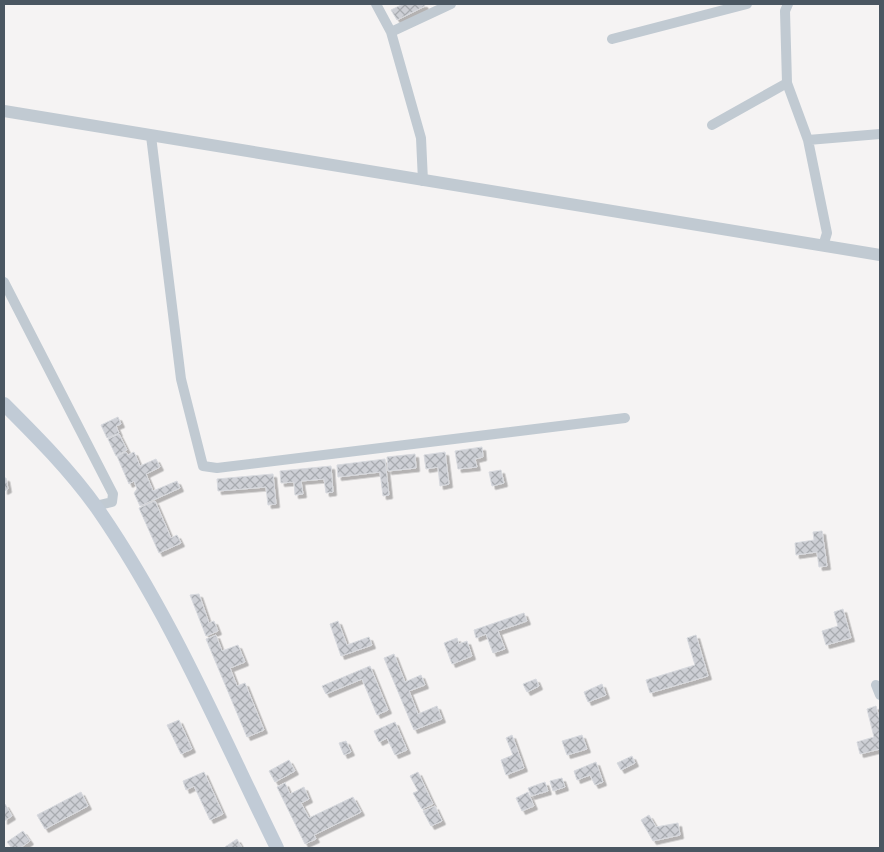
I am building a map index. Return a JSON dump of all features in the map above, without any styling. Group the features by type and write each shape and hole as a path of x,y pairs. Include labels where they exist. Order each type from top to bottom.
{"main road":[{"path":"4,404 37,437 96,506 119,542 174,638 277,848"}],"street":[{"path":"376,4 391,32 421,138 423,181"},
{"path":"391,32 451,4"},
{"path":"612,39 747,4"},
{"path":"788,4 785,11 787,83 808,140 827,234 823,246"},
{"path":"712,125 787,83"},
{"path":"4,111 880,256"},
{"path":"808,140 880,134"},
{"path":"151,136 181,380 204,466 217,468 625,418"},
{"path":"4,282 112,494 112,502 96,506"}],"building":[{"path":"403,4 424,4 425,6 397,20 391,10"},
{"path":"118,417 121,424 116,426 119,433 107,438 101,425"},
{"path":"119,434 127,450 116,456 108,439"},
{"path":"482,447 483,457 475,459 477,467 458,469 455,451"},
{"path":"126,452 128,455 134,452 140,466 156,459 160,467 146,474 153,491 177,481 180,488 140,506 134,493 137,489 134,481 129,484 117,456"},
{"path":"445,452 449,484 440,486 438,467 426,469 424,455"},
{"path":"415,454 416,468 388,471 387,457"},
{"path":"385,459 389,495 383,496 380,472 338,477 337,465"},
{"path":"331,466 333,492 326,493 324,479 301,481 303,494 295,495 294,482 281,483 280,471"},
{"path":"501,470 504,483 492,486 489,472"},
{"path":"273,474 276,504 268,505 266,487 218,491 217,479"},
{"path":"4,478 6,478 8,489 4,491"},
{"path":"155,501 171,538 177,535 181,543 159,553 139,508"},
{"path":"822,531 827,566 819,567 817,552 796,555 795,543 814,540 813,532"},
{"path":"199,594 209,623 214,621 218,631 206,636 190,595"},
{"path":"843,609 851,638 826,645 822,631 838,626 834,612"},
{"path":"524,613 527,621 498,631 505,649 493,653 486,634 476,638 474,630"},
{"path":"338,621 347,645 369,637 372,645 341,656 330,624"},
{"path":"216,635 222,651 238,645 245,662 230,668 237,686 245,683 264,730 247,737 206,639"},
{"path":"696,635 708,676 650,693 646,680 695,665 687,638"},
{"path":"457,638 459,644 467,641 472,656 452,664 444,643"},
{"path":"394,654 405,682 421,675 425,685 409,691 418,714 437,706 442,719 414,730 384,658"},
{"path":"370,666 388,710 377,715 362,679 326,694 322,686"},
{"path":"536,679 539,686 527,692 523,684"},
{"path":"602,684 606,695 588,702 584,692"},
{"path":"876,706 880,721 880,749 860,754 857,742 874,737 867,709"},
{"path":"179,720 192,749 181,754 167,725"},
{"path":"395,722 407,750 395,755 387,738 379,742 374,731"},
{"path":"512,735 524,768 506,775 501,760 513,755 506,738"},
{"path":"582,735 587,749 567,755 562,741"},
{"path":"346,741 351,752 344,755 339,743"},
{"path":"632,756 635,763 621,770 617,763"},
{"path":"289,760 295,771 275,782 269,771"},
{"path":"596,762 603,782 595,785 590,775 577,780 574,771"},
{"path":"204,772 223,814 210,820 194,786 186,790 183,781"},
{"path":"418,772 433,804 422,809 413,793 418,791 410,776"},
{"path":"562,778 565,787 553,791 550,781"},
{"path":"545,782 548,791 531,796 528,788"},
{"path":"285,783 290,794 304,787 309,799 301,803 309,818 353,797 361,812 314,835 316,839 305,844 277,787"},
{"path":"81,792 88,806 45,829 37,815"},
{"path":"528,792 534,806 522,811 516,798"},
{"path":"4,805 12,816 4,821"},
{"path":"435,806 442,821 431,826 423,811"},
{"path":"649,815 656,827 678,823 680,835 653,841 641,820"},
{"path":"23,831 30,841 20,848 12,848 7,842"},
{"path":"237,839 242,848 225,848 225,847"}]}
